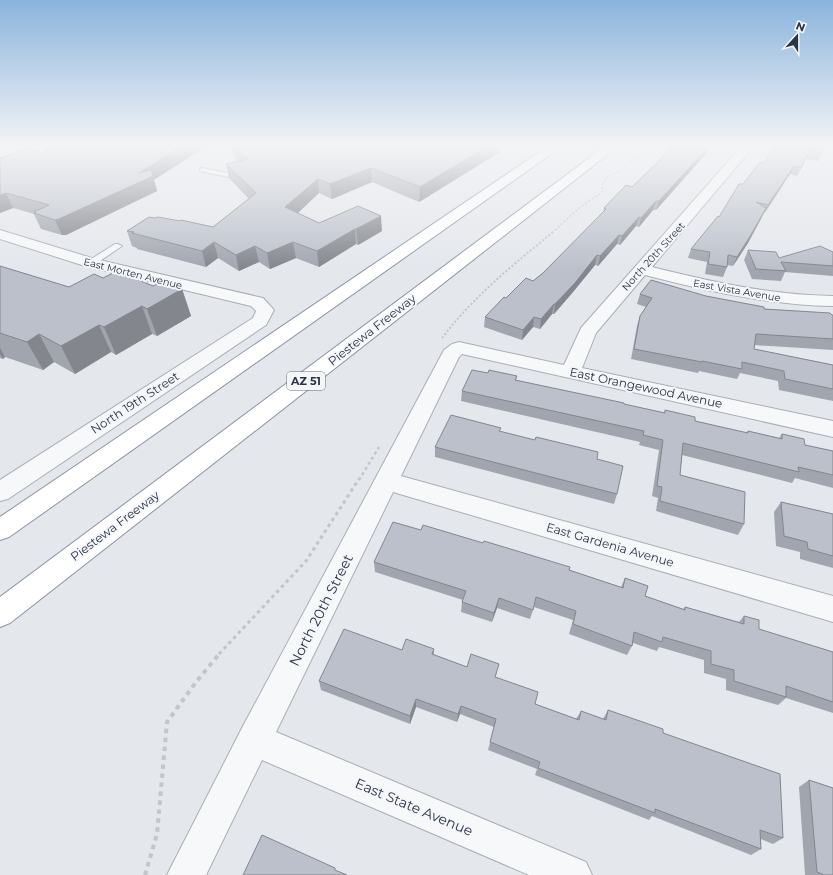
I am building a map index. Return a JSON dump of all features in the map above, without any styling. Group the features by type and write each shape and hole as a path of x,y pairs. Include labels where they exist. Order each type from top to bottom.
{"highway":[{"path":"0,530 496,188"},
{"name":"Piestewa Freeway","path":"0,614 557,188"}],"street":[{"name":"North 20th Street","path":"571,372 587,332 712,188"},
{"name":"East Morten Avenue","path":"0,234 91,262 257,302 265,310"},
{"name":"East Vista Avenue","path":"643,269 712,288 765,298 833,301"},
{"name":"North 19th Street","path":"0,492 260,321 265,310"},
{"name":"North 20th Street","path":"186,875 451,354 459,348"},
{"name":"East Orangewood Avenue","path":"459,348 833,429"},
{"name":"East Gardenia Avenue","path":"387,481 833,609"},
{"name":"East State Avenue","path":"254,740 573,875"}],"lane":[{"path":"91,262 118,246"}],"building":[{"path":"0,188 127,188 55,220 34,213 49,205 6,193 0,195"},
{"path":"251,188 308,188 285,207 319,223 358,206 381,216 317,251 293,242 267,253 255,246 236,255 214,242 202,251 127,231 149,217 181,220 213,227 256,193"},
{"path":"623,188 671,188 659,201 656,201 641,218 639,217 622,236 619,235 600,256 597,255 575,283 541,319 534,317 523,330 485,317 504,297 506,298 526,278 533,281 543,273 606,209 604,208"},
{"path":"737,188 779,188 768,205 756,202 766,208 737,257 728,255 727,267 708,264 710,252 691,249 718,216 719,217"},
{"path":"820,246 833,252 833,266 781,262 786,271 756,269 748,250 776,252 779,258"},
{"path":"0,266 69,287 94,274 103,278 117,271 153,286 163,281 182,289 147,309 142,306 104,327 99,325 61,346 39,334 27,342 0,333"},
{"path":"651,280 706,296 764,307 764,309 830,313 833,315 833,339 756,334 754,349 833,365 833,389 785,379 784,371 742,362 742,369 634,349 640,316 652,298 640,294"},
{"path":"472,370 488,373 489,370 517,376 515,380 665,413 665,410 695,417 695,421 748,433 748,431 782,439 782,434 804,439 805,445 833,451 833,475 798,467 799,472 683,443 680,475 745,492 744,524 660,501 662,487 657,486 663,440 643,435 644,431 462,391"},
{"path":"451,415 501,428 499,431 535,440 536,437 598,452 597,459 623,466 617,494 435,447"},
{"path":"781,502 833,514 833,556 808,549 807,542 784,536"},
{"path":"393,522 421,530 423,525 483,543 484,541 570,567 569,570 623,588 625,578 648,586 645,596 685,610 685,607 744,624 744,616 759,620 759,629 833,652 833,702 786,686 786,697 734,681 734,670 711,664 711,651 663,637 662,642 634,632 632,646 573,624 576,611 536,597 533,610 499,598 494,613 462,602 466,591 374,562"},
{"path":"344,629 402,650 406,639 434,649 432,654 467,667 471,654 499,664 495,677 538,692 535,704 579,720 581,711 606,720 608,710 663,729 663,733 780,774 783,838 760,830 761,849 655,809 655,813 538,768 540,762 490,742 496,719 461,706 458,714 416,699 410,716 319,681"},
{"path":"809,780 833,788 833,875 824,875 817,872"},
{"path":"262,835 335,868 335,870 347,875 243,875"}]}
